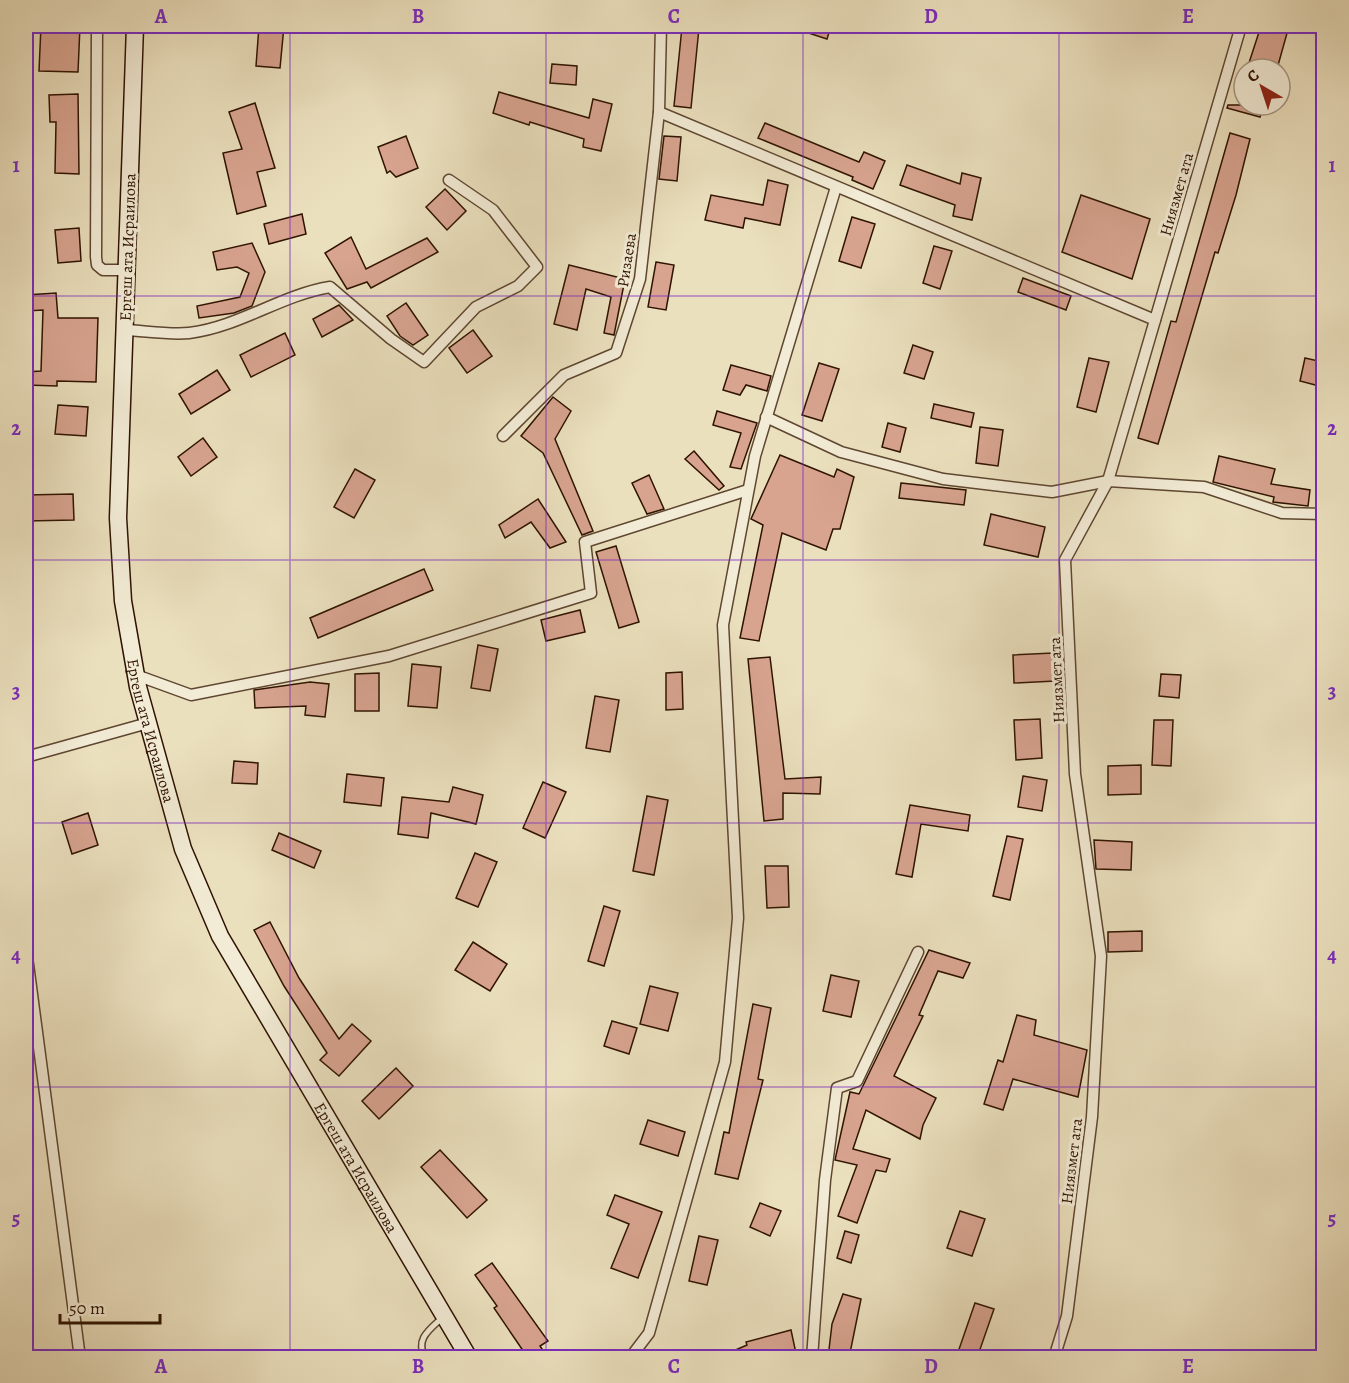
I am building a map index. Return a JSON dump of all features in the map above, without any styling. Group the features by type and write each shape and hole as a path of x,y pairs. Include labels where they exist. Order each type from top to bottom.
{"main road":[{"name":"Ергеш ата Исраилова","path":"135,26 118,518 123,600 136,675 148,723 183,849 220,936 469,1358"}],"street":[{"path":"97,26 96,257 97,265 103,270 125,270"},
{"name":"Ризаева","path":"503,436 564,375 616,353 640,279 659,112 662,26"},
{"name":"Ниязмет ата","path":"1054,1358 1067,1316 1092,1117 1101,956 1075,774 1065,560 1108,481 1241,26"},
{"path":"659,112 1155,320"},
{"path":"125,330 189,333 226,324 313,290 330,286 391,339 424,362 476,307 518,286 537,267 492,210 449,180"},
{"path":"630,1358 649,1333 725,1062 738,918 723,625 748,490 766,417 836,187"},
{"path":"766,417 841,452 943,479 1052,492 1108,481 1204,488 1282,513 1323,513"},
{"path":"136,675 191,695 389,656 435,643 591,593 585,542 748,490"},
{"path":"26,756 148,723"},
{"path":"812,1358 825,1180 837,1088 857,1081 918,952"},
{"path":"26,965 28,964 80,1358"}],"lane":[{"path":"425,1358 420,1348 423,1336 445,1316"}],"building":[{"path":"41,26 80,26 78,72 39,71"},
{"path":"259,26 284,26 280,68 256,66"},
{"path":"793,26 831,26 827,39 793,28"},
{"path":"1261,26 1289,26 1280,57 1251,57"},
{"path":"682,27 699,28 691,108 674,106"},
{"path":"552,64 577,66 576,85 550,83"},
{"path":"499,92 589,118 593,99 612,104 601,151 583,147 584,139 493,113"},
{"path":"78,94 79,174 55,173 56,122 50,122 49,95"},
{"path":"255,103 275,168 257,172 266,206 237,214 223,153 242,149 229,112"},
{"path":"765,123 859,162 864,152 885,161 873,189 852,180 853,177 758,138"},
{"path":"1230,133 1250,139 1236,195 1218,253 1215,252 1158,444 1138,438 1171,321 1176,322"},
{"path":"406,136 418,168 396,177 390,171 387,173 378,147"},
{"path":"664,136 681,137 677,181 659,179"},
{"path":"907,165 960,184 962,173 981,178 972,220 953,216 955,205 900,185"},
{"path":"768,180 788,185 780,225 745,218 743,228 705,220 711,195 763,205"},
{"path":"445,189 466,211 447,230 426,207"},
{"path":"1081,195 1150,219 1132,279 1062,252"},
{"path":"302,214 306,234 269,244 264,224"},
{"path":"852,217 875,224 861,268 839,261"},
{"path":"79,228 81,261 58,263 55,230"},
{"path":"351,237 366,269 427,238 438,252 371,288 367,282 347,289 325,253"},
{"path":"252,243 265,272 252,306 234,313 199,318 197,306 240,297 249,273 237,267 217,270 213,252"},
{"path":"934,246 952,251 940,289 923,283"},
{"path":"656,262 674,265 666,310 648,307"},
{"path":"569,265 625,279 614,335 604,333 611,297 586,289 577,330 554,324"},
{"path":"1023,278 1071,296 1066,310 1018,292"},
{"path":"56,293 58,318 98,318 96,382 57,381 57,386 26,385 26,372 41,371 43,310 26,311 26,295"},
{"path":"406,303 428,335 413,345 400,336 387,316"},
{"path":"339,305 353,320 322,337 313,319"},
{"path":"473,330 492,356 467,373 449,348"},
{"path":"285,333 295,355 251,377 240,355"},
{"path":"913,345 933,352 924,379 904,373"},
{"path":"1089,358 1109,362 1096,412 1077,407"},
{"path":"1305,358 1323,362 1323,387 1300,381"},
{"path":"819,363 839,369 822,421 802,415"},
{"path":"731,365 771,376 767,391 746,385 740,395 723,390"},
{"path":"217,370 230,390 191,414 179,394"},
{"path":"553,397 571,411 555,439 593,531 582,535 543,453 521,436"},
{"path":"934,404 974,413 971,427 931,418"},
{"path":"58,405 88,407 86,436 55,434"},
{"path":"717,411 757,423 741,469 730,467 741,433 713,425"},
{"path":"888,423 906,428 900,452 882,447"},
{"path":"980,427 1003,430 998,466 976,463"},
{"path":"203,438 217,457 191,476 178,457"},
{"path":"694,451 724,486 719,490 685,459"},
{"path":"780,455 834,477 837,469 854,477 840,529 833,529 826,550 782,533 759,641 740,638 763,525 751,519"},
{"path":"1219,456 1275,469 1271,484 1310,490 1308,506 1273,502 1274,497 1213,482"},
{"path":"355,469 375,480 354,518 334,507"},
{"path":"649,475 664,509 647,514 632,483"},
{"path":"901,483 966,490 964,505 899,498"},
{"path":"73,494 74,520 26,521 26,495"},
{"path":"538,499 566,542 550,548 531,522 505,538 499,525"},
{"path":"991,514 1045,527 1038,557 984,545"},
{"path":"616,546 639,622 619,628 596,552"},
{"path":"424,569 433,590 318,638 310,618"},
{"path":"580,610 585,632 546,641 541,620"},
{"path":"478,645 498,649 490,691 471,688"},
{"path":"1053,653 1055,681 1014,683 1013,655"},
{"path":"770,657 785,779 821,777 820,794 783,793 783,819 764,821 748,659"},
{"path":"412,664 441,667 437,708 408,706"},
{"path":"682,672 683,709 666,710 666,673"},
{"path":"379,673 379,711 355,711 355,674"},
{"path":"1161,674 1181,675 1179,698 1159,696"},
{"path":"310,682 329,684 325,717 305,715 306,706 255,708 254,690"},
{"path":"595,696 619,700 610,752 586,748"},
{"path":"1040,719 1042,758 1016,760 1014,720"},
{"path":"1154,720 1173,720 1171,766 1152,765"},
{"path":"234,761 258,763 257,784 232,783"},
{"path":"1141,765 1141,794 1108,795 1108,766"},
{"path":"347,774 384,778 381,806 344,802"},
{"path":"1023,776 1047,780 1042,811 1018,807"},
{"path":"543,782 566,792 545,838 523,828"},
{"path":"453,787 483,795 476,824 431,813 428,838 398,834 402,797 449,802"},
{"path":"647,796 668,800 654,875 633,871"},
{"path":"910,805 970,815 968,831 921,824 912,877 896,874"},
{"path":"88,813 98,845 72,854 62,822"},
{"path":"279,833 321,851 314,868 272,850"},
{"path":"1007,836 1023,839 1010,900 993,896"},
{"path":"1094,840 1132,842 1131,870 1096,869"},
{"path":"475,853 497,862 478,907 456,898"},
{"path":"765,866 788,866 789,907 767,908"},
{"path":"604,906 620,911 604,966 588,961"},
{"path":"270,922 299,978 339,1039 352,1024 371,1041 339,1076 320,1060 327,1053 284,986 254,930"},
{"path":"1142,931 1142,951 1108,952 1108,932"},
{"path":"473,942 507,964 490,991 455,970"},
{"path":"929,950 970,963 963,978 938,971 919,1015 923,1016 894,1076 936,1098 923,1125 920,1139 866,1110 853,1149 890,1159 886,1172 876,1170 857,1223 838,1216 857,1165 835,1160 850,1092 859,1094"},
{"path":"831,975 859,981 851,1017 823,1011"},
{"path":"650,986 678,993 668,1031 640,1024"},
{"path":"753,1004 771,1008 758,1079 763,1080 738,1179 715,1174 724,1132 729,1133"},
{"path":"1017,1015 1036,1020 1034,1035 1087,1050 1078,1097 1013,1079 1003,1110 984,1104 998,1060 1003,1062"},
{"path":"612,1021 637,1028 629,1054 604,1046"},
{"path":"396,1068 413,1086 379,1119 362,1101"},
{"path":"648,1120 685,1132 678,1156 640,1144"},
{"path":"440,1150 487,1200 467,1218 421,1167"},
{"path":"615,1195 662,1212 638,1278 611,1268 629,1224 607,1215"},
{"path":"760,1203 781,1211 770,1236 750,1227"},
{"path":"960,1211 985,1219 972,1256 947,1248"},
{"path":"845,1231 859,1235 851,1263 837,1258"},
{"path":"699,1236 718,1240 707,1285 689,1281"},
{"path":"492,1263 548,1341 540,1346 548,1358 528,1358 494,1308 497,1306 475,1275"},
{"path":"843,1294 861,1299 849,1358 828,1358 832,1324"},
{"path":"975,1303 994,1309 977,1358 956,1358"},
{"path":"791,1330 797,1358 717,1358 747,1345 746,1342"}]}
